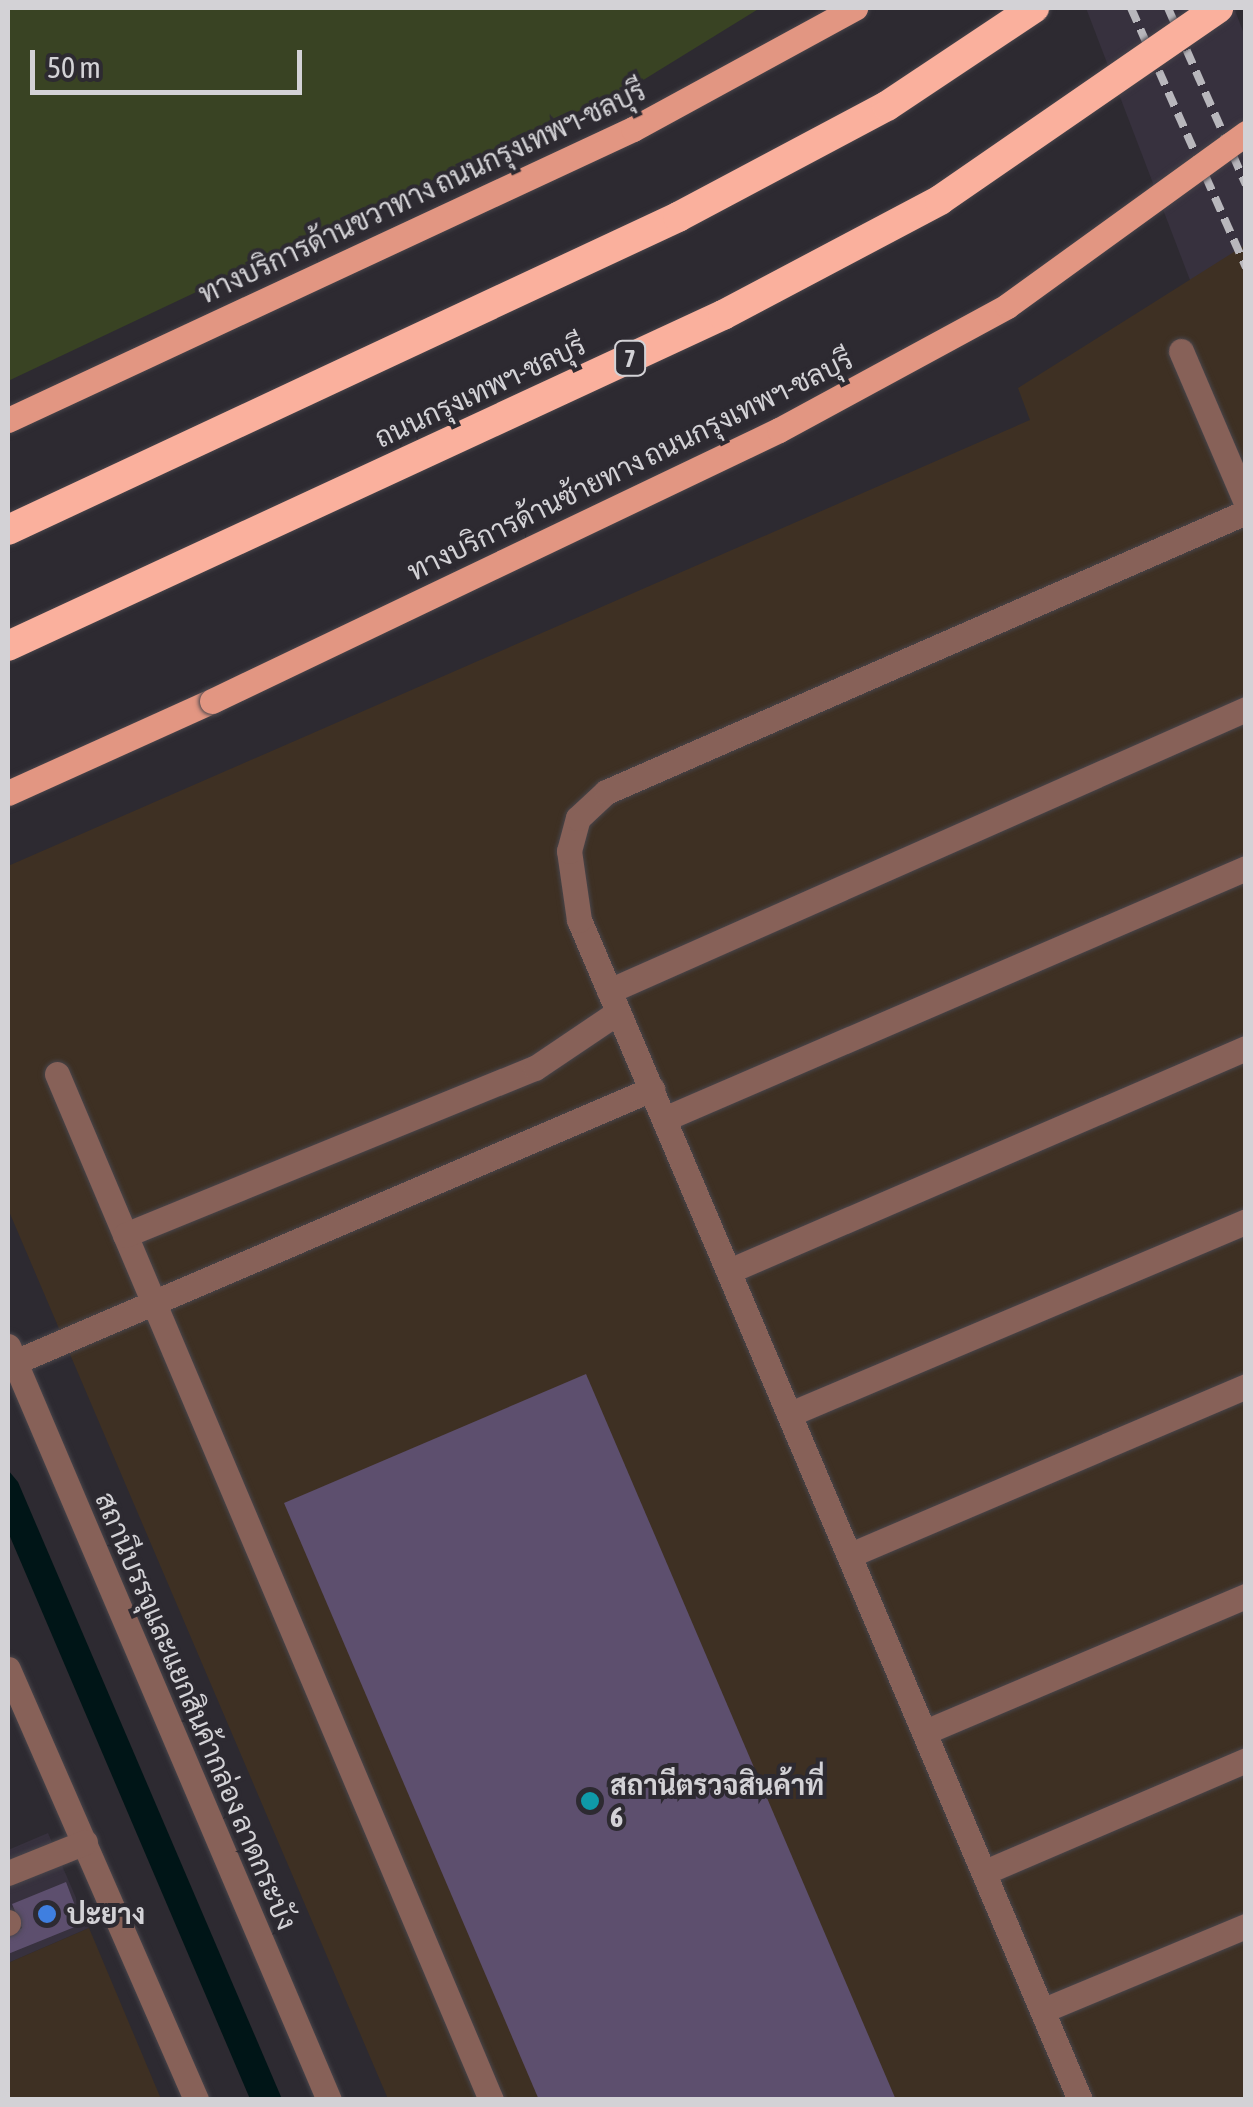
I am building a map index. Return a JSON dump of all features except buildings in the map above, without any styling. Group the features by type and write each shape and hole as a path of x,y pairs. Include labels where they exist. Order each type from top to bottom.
{"highway":[{"path":"8,530 678,218 887,106 1034,8"},
{"name":"ถนนกรุงเทพฯ-ชลบุรี","path":"8,646 722,315 940,200 1218,8"}],"main road":[{"name":"ทางบริการด้านขวาทาง ถนนกรุงเทพฯ-ชลบุรี","path":"8,420 633,129 855,8"},
{"name":"ทางบริการด้านซ้ายทาง ถนนกรุงเทพฯ-ชลบุรี","path":"8,793 212,701 779,430 1006,306 1246,132"}],"street":[{"path":"1181,351 1246,503"},
{"path":"1080,2100 614,1002 569,889 572,835 590,804 1246,512"},
{"path":"125,1234 535,1068 614,1002 1246,709"},
{"path":"664,1119 1246,868"},
{"path":"728,1271 1246,1048"},
{"path":"57,1074 491,2100"},
{"path":"10,1358 154,1303 652,1090"},
{"path":"790,1414 1246,1221"},
{"name":"สถานีบรรจุและแยกสินค้ากล่อง ลาดกระบัง","path":"10,1358 329,2100"},
{"path":"850,1555 1246,1386"},
{"path":"925,1732 1246,1596"},
{"path":"8,1668 196,2100"},
{"path":"985,1872 1246,1760"},
{"path":"8,1873 86,1842"},
{"path":"1044,2010 1246,1926"}],"shaded area":[{"path":"1086,8 1234,8 1246,39 1245,424"},
{"path":"1245,245 1245,2099 388,2099 8,1209 8,866 1030,420 1018,388"},
{"path":"8,1470 18,1482 282,2099 250,2099 8,1532"},
{"path":"48,1833 89,1928 8,1963 8,1850"},
{"path":"89,1928 161,2099 8,2099 8,1963"}],"green space":[{"path":"8,8 760,8 640,82 8,381"}],"railway":[{"path":"1131,8 1246,268"},
{"path":"1168,8 1246,185"}],"place":[{"name":"สถานีตรวจสินค้าที่ 6","path":"590,1801"},
{"name":"ปะยาง","path":"47,1914"}]}
